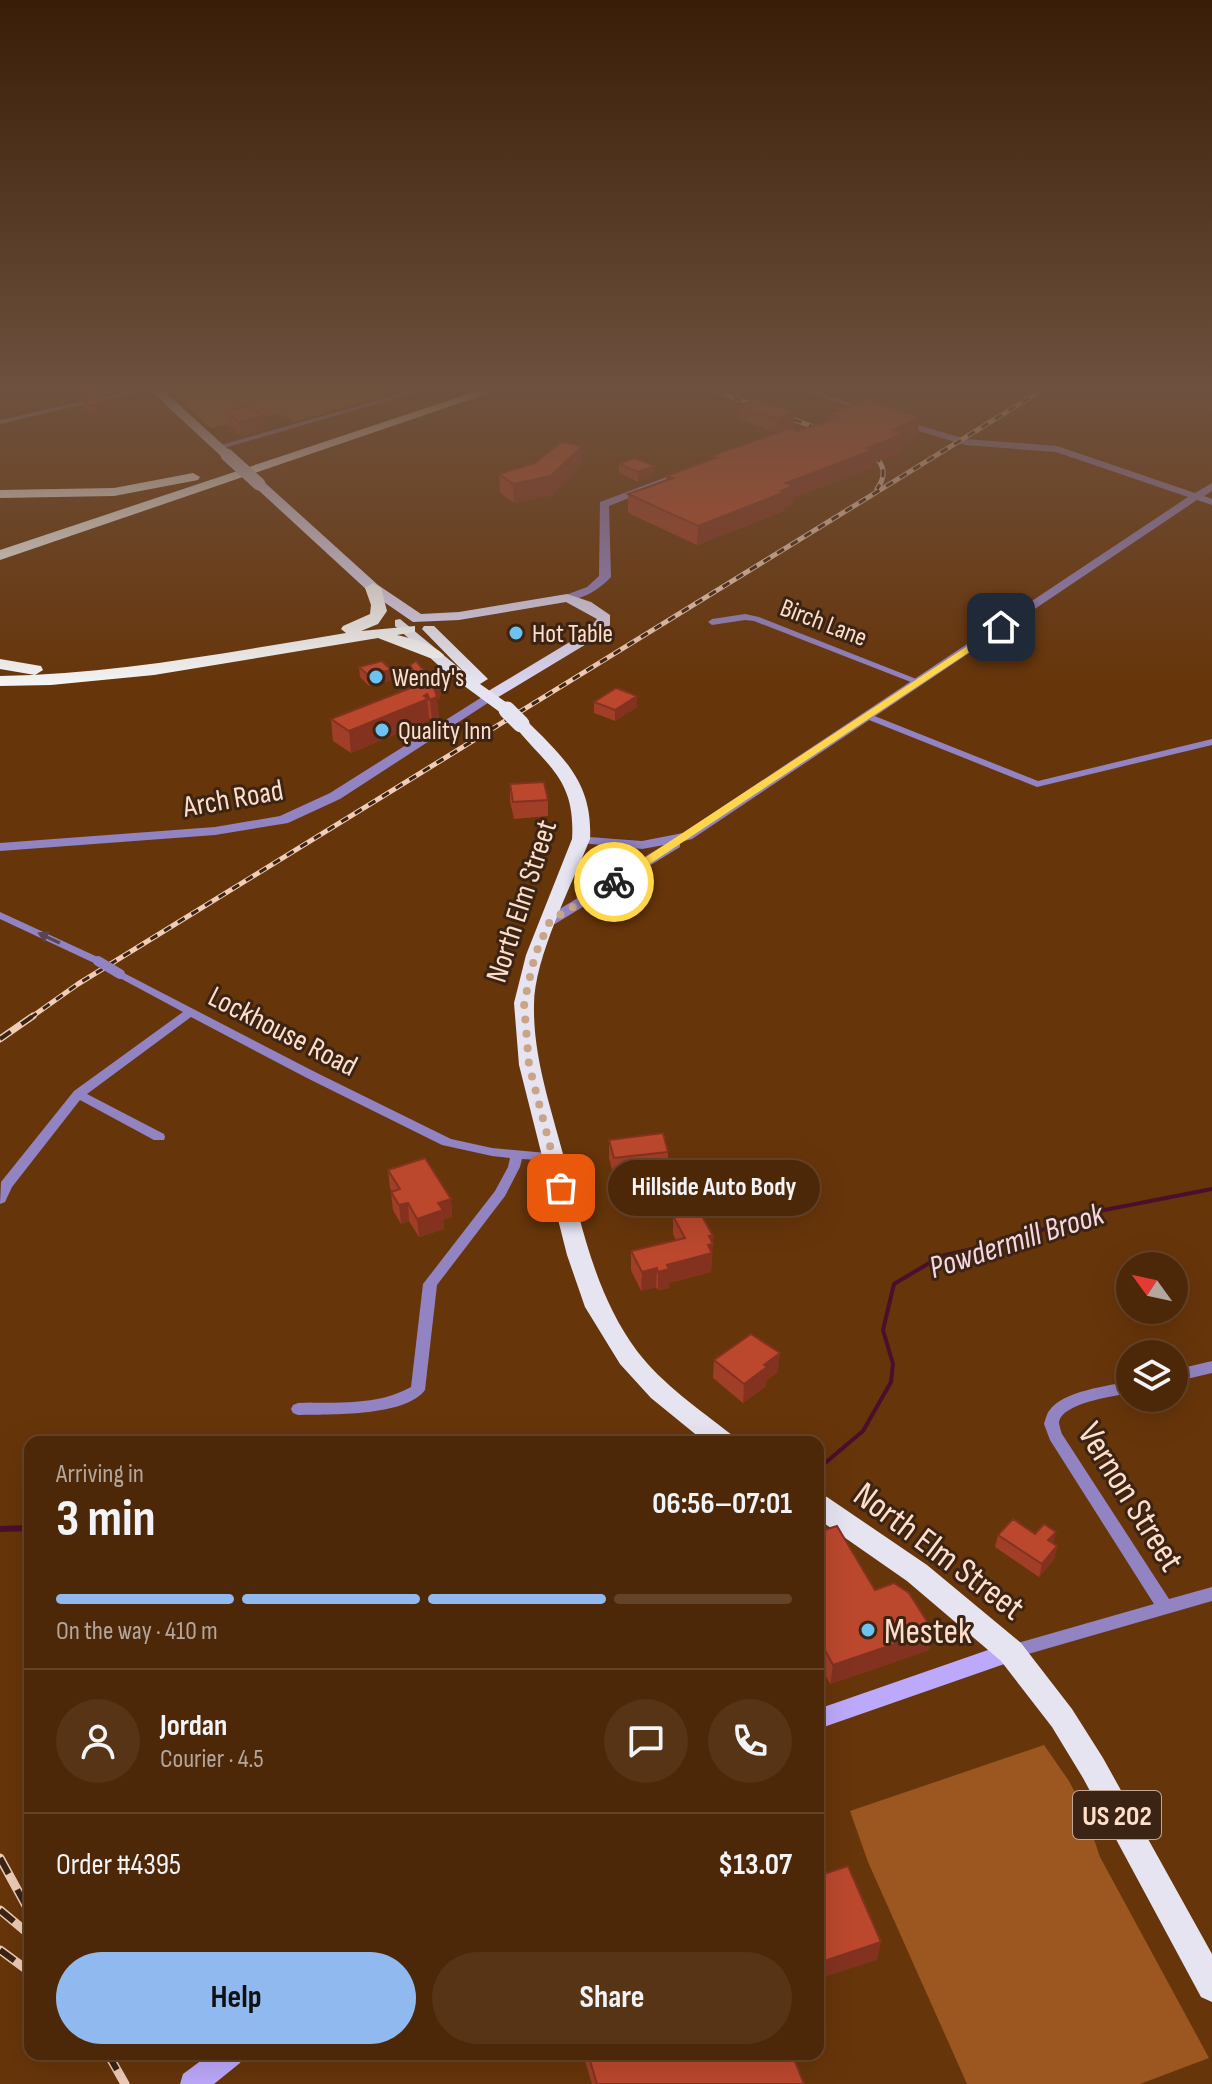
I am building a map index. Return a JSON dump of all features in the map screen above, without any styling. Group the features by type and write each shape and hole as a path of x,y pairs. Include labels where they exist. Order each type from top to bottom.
{"highway":[{"path":"0,494 79,495 123,489"},
{"path":"0,545 169,489"},
{"path":"0,555 198,489"},
{"path":"0,565 203,489"},
{"path":"338,635 368,624 377,617 381,605 373,588"},
{"path":"413,624 436,655 454,672 490,696"},
{"path":"0,681 138,670 413,624 475,673 487,687 490,696"},
{"path":"338,635 390,639 436,655"},
{"path":"0,669 64,674"},
{"name":"North Elm Street","path":"490,696 567,771 581,801 584,822 581,839 535,955 523,1015 529,1065 578,1255 597,1307 629,1358 660,1391 716,1436"},
{"name":"North Elm Street","path":"824,1509 917,1573 1011,1652 1062,1718 1093,1768 1210,1979"}],"main road":[{"path":"265,489 373,588 393,602 413,624 567,598 597,611 605,618 602,627 490,696"},
{"path":"824,1717 1011,1652"},
{"path":"193,2084 223,2060"}],"street":[{"path":"567,598 584,593 605,577 604,504 644,489"},
{"path":"1174,489 1212,502"},
{"path":"550,921 687,836 1208,489"},
{"name":"Birch Lane","path":"712,622 745,617 756,619 919,682"},
{"name":"Arch Road","path":"0,847 215,831 283,820 335,796 490,696"},
{"path":"867,716 1037,784 1212,742"},
{"path":"581,839 642,845 671,842 687,836"},
{"name":"Lockhouse Road","path":"0,915 98,961 190,1012 431,1135 467,1148 553,1157"},
{"path":"0,1199 6,1185 78,1094 190,1012"},
{"path":"78,1094 159,1137"},
{"path":"298,1409 405,1399 418,1390 430,1284 500,1193 514,1167 517,1154"},
{"path":"1188,1373 1212,1367"},
{"name":"Vernon Street","path":"1116,1391 1062,1405 1051,1416 1050,1423 1055,1436 1166,1608"},
{"path":"1011,1652 1212,1594"}],"shaded area":[{"path":"609,852 638,858 588,890 584,889 596,856"},
{"path":"1044,1745 1069,1781 1084,1810 1100,1857 1209,2058 1140,2084 967,2084 868,1862 850,1811"}],"building":[{"path":"641,489 786,489 698,526 628,494"},
{"path":"382,661 391,670 368,675 359,667"},
{"path":"416,661 426,673 440,675 433,684 437,697 430,700 427,694 424,696 428,699 349,731 331,719 421,684 410,665"},
{"path":"616,688 637,696 615,710 594,702"},
{"path":"544,782 548,800 513,802 510,784"},
{"path":"663,1133 668,1152 614,1158 609,1140"},
{"path":"425,1158 451,1199 438,1203 443,1210 417,1219 408,1203 399,1205 391,1192 400,1189 388,1170"},
{"path":"698,1209 713,1236 709,1236 713,1244 708,1245 712,1253 667,1265 669,1269 658,1272 657,1268 642,1272 631,1251 685,1238 673,1216"},
{"path":"751,1334 780,1353 744,1384 714,1360"},
{"path":"1013,1519 1035,1534 1044,1524 1056,1532 1048,1540 1057,1546 1042,1564 998,1535"},
{"name":"Mestek","path":"837,1526 875,1590 894,1583 909,1593 933,1631 833,1665 824,1652 824,1530"},
{"path":"848,1866 881,1942 824,1961 824,1874"},
{"path":"590,2060 794,2060 804,2084 597,2084"}],"waterway":[{"name":"Powdermill Brook","path":"824,1464 863,1431 891,1382 893,1364 883,1330 894,1284 941,1256 1022,1238 1079,1215 1212,1189"},
{"name":"Powdermill Brook","path":"0,1529 24,1528"}],"railway":[{"path":"30,1018 78,984 881,489"},
{"path":"0,1039 33,1016"},
{"path":"0,1858 24,1902"},
{"path":"0,1910 24,1930"},
{"path":"0,1950 24,1968"},
{"path":"111,2060 125,2084"}],"way so far":[{"path":"561,1188 529,1065 524,1003 535,955 550,921 614,882"}],"place":[{"name":"Hot Table","path":"516,633"},
{"name":"Wendy's","path":"376,677"},
{"name":"Quality Inn","path":"382,730"},
{"name":"Hillside Auto Body","path":"561,1188"},
{"name":"Mestek","path":"868,1630"}],"route":[{"path":"614,882 1001,627"}]}
